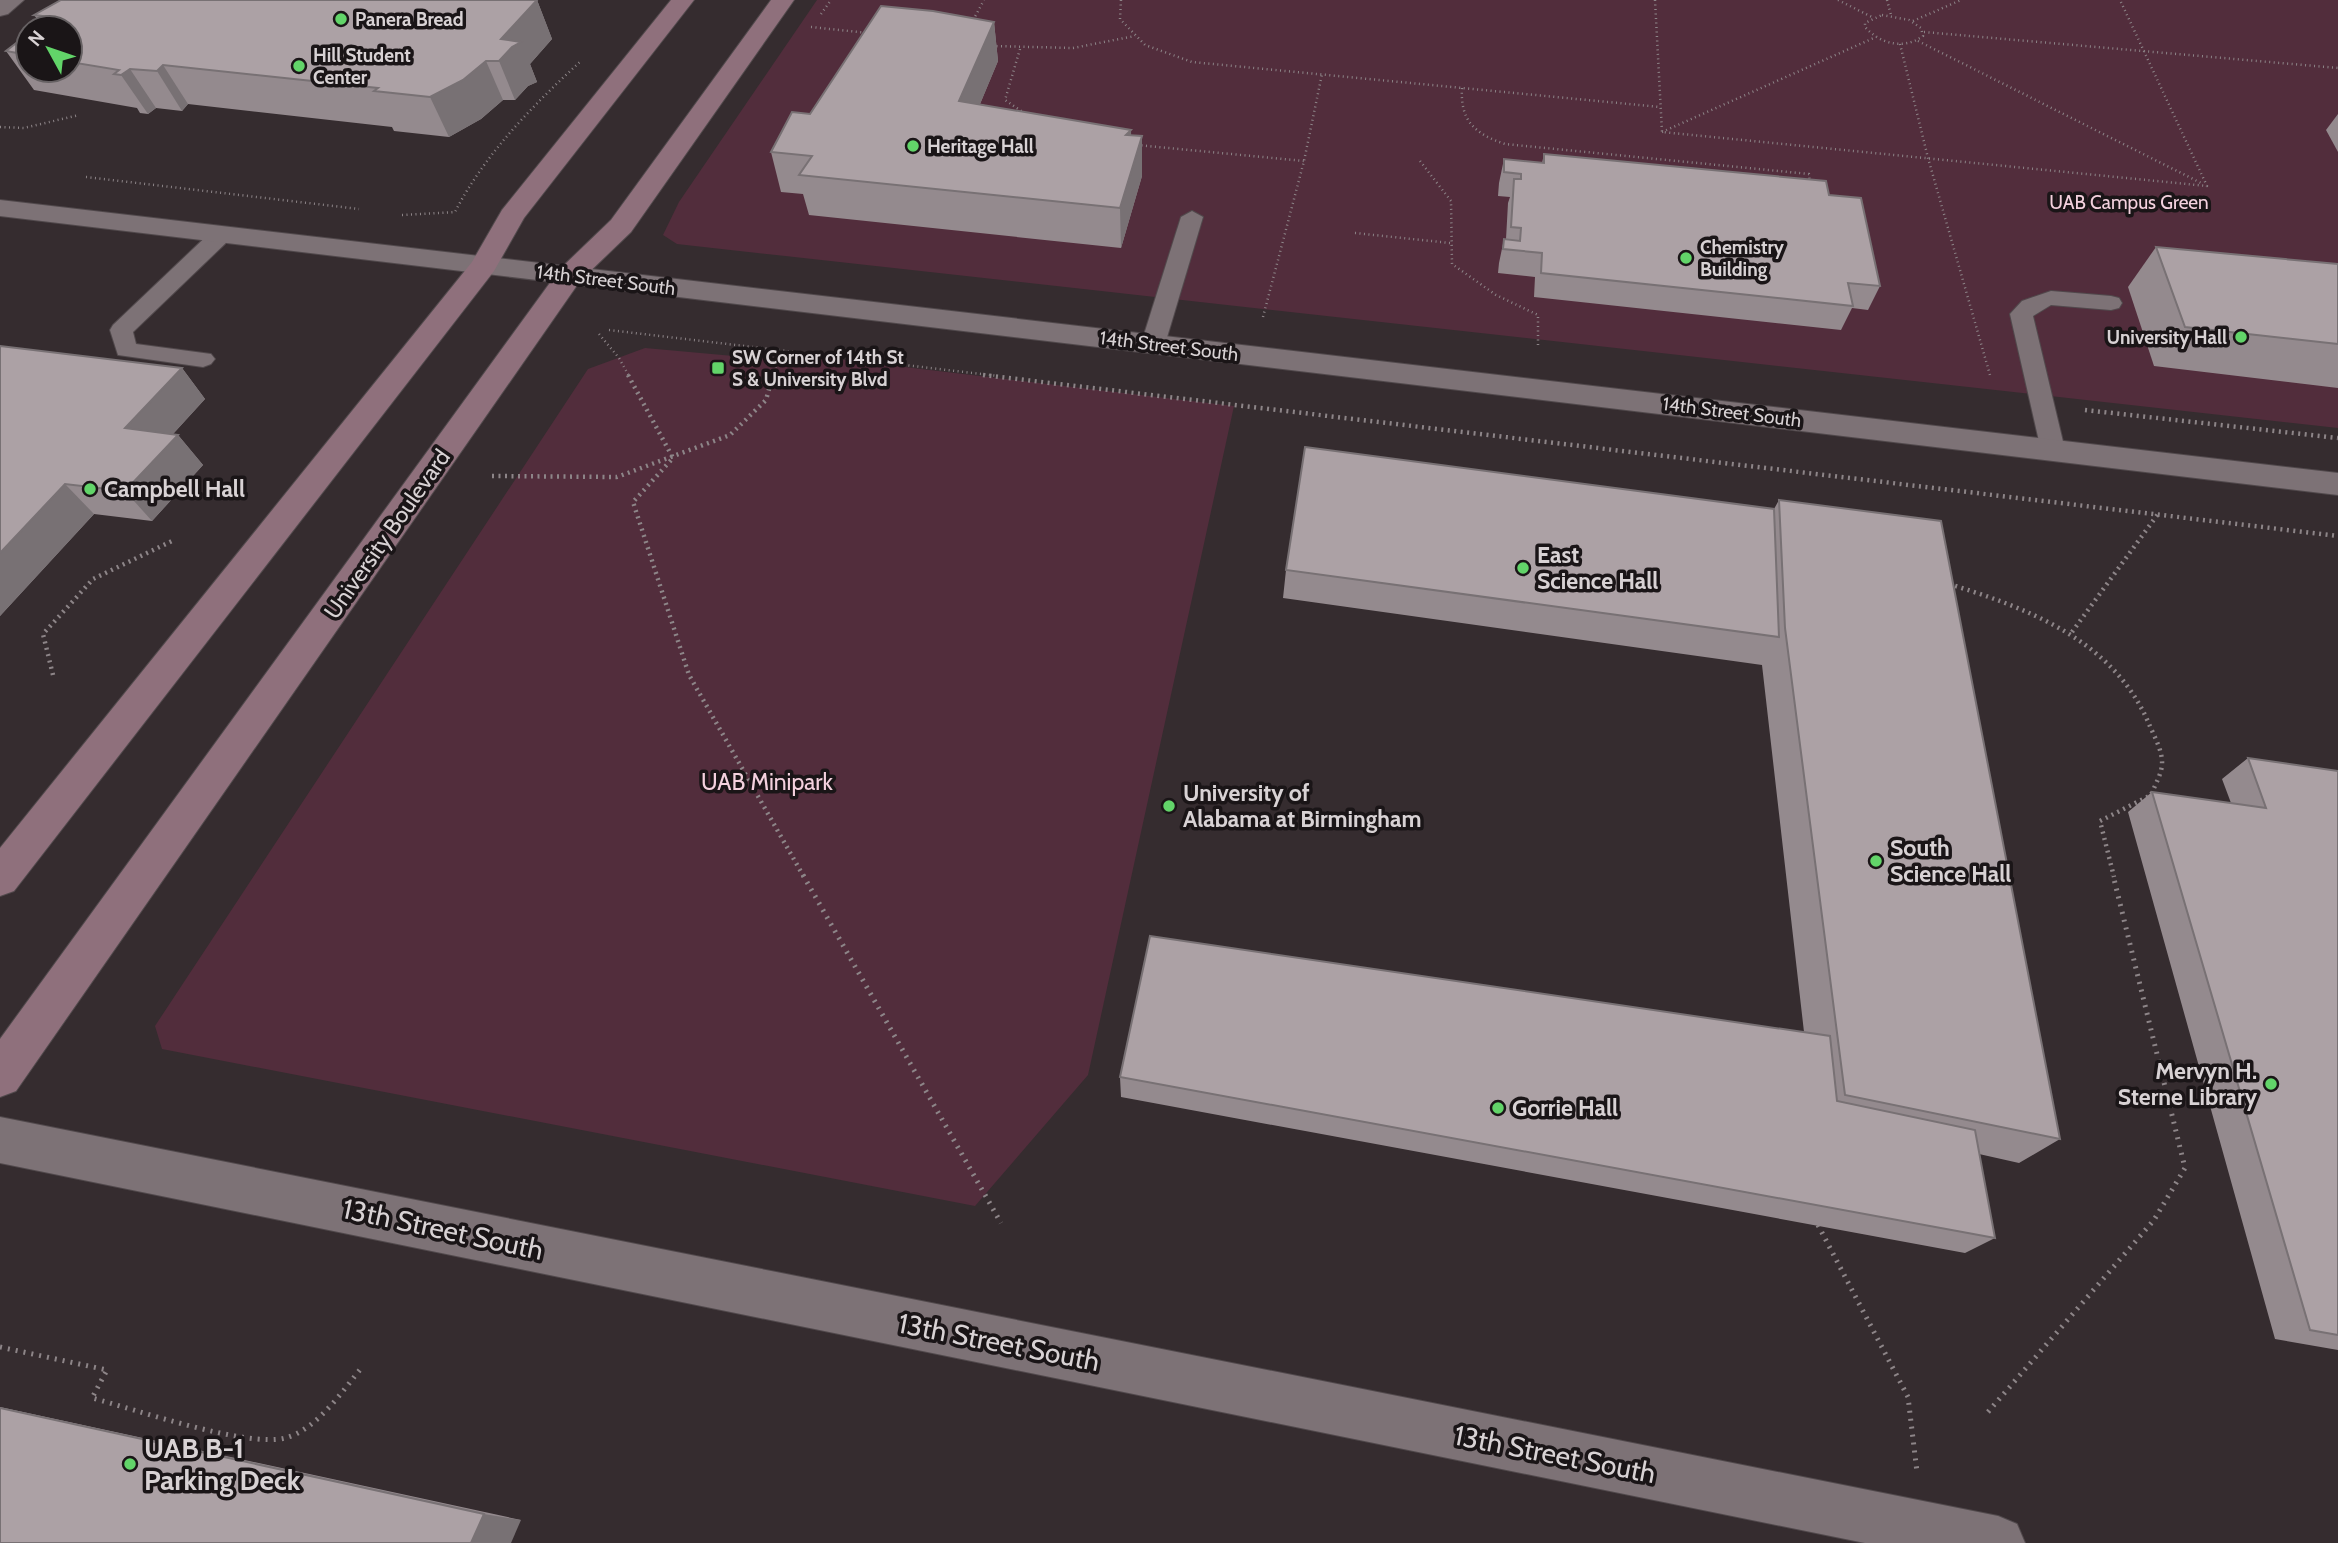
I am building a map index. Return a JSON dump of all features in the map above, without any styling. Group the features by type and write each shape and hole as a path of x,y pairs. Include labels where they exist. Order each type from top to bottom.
{"main road":[{"path":"0,878 484,265 512,216 683,0"},
{"name":"University Boulevard","path":"0,1076 570,275 621,226 783,0"}],"street":[{"path":"0,9 13,0"},
{"name":"14th Street South","path":"0,208 2338,484"},
{"name":"13th Street South","path":"0,1140 1998,1543"}],"lane":[{"path":"1153,344 1192,217"},
{"path":"203,359 126,350 121,330 222,234"},
{"path":"2053,450 2021,314 2031,303 2050,297 2111,303"}],"path":[{"path":"831,0 811,27 879,34"},
{"path":"966,32 984,0"},
{"path":"1121,0 1119,19 1146,45 1192,62 1660,107"},
{"path":"1655,0 1662,132"},
{"path":"1838,0 1872,18 1891,15 1912,22 1924,32 2338,68"},
{"path":"1887,0 1891,15"},
{"path":"1912,22 1961,0"},
{"path":"2120,0 2207,186"},
{"path":"1872,18 1865,27 1876,37 1900,44 1918,41 2207,186"},
{"path":"1918,41 1924,32"},
{"path":"984,45 1020,49 1073,48 1136,36"},
{"path":"1662,132 1876,37"},
{"path":"1020,49 1005,100 1038,122"},
{"path":"390,213 455,212 469,185 522,122 562,77 588,55"},
{"path":"1263,317 1304,161 1322,74"},
{"path":"1462,88 1460,105 1464,122 1487,138 1505,144 1809,174 1811,190"},
{"path":"0,127 24,128 79,115"},
{"path":"1662,132 2207,186"},
{"path":"1127,144 1304,161"},
{"path":"1420,161 1443,187 1453,205 1450,243 1452,264 1496,295 1538,315 1538,348"},
{"path":"82,176 365,210"},
{"path":"1355,233 1450,243"},
{"path":"609,330 2338,536"},
{"path":"599,334 619,358 674,458"},
{"path":"492,476 617,477 730,435 766,400 780,350"},
{"path":"674,458 633,502 689,674 1001,1223"},
{"path":"2072,632 2158,514"},
{"path":"53,675 43,634 93,579 172,541"},
{"path":"1945,583 1998,599 2072,632 2115,667 2147,712 2162,763 2151,795 2101,821 2185,1168 2154,1220 1988,1412"},
{"path":"1818,1225 1908,1396 1924,1528"},
{"path":"0,1347 107,1370 92,1398 249,1438 286,1438 323,1412 363,1366"}],"green space":[{"name":"UAB Campus Green","path":"817,0 2338,0 2338,428 677,244 663,235 679,202"},
{"name":"UAB Minipark","path":"645,348 779,360 812,356 1234,406 1088,1075 975,1206 162,1049 155,1026 588,369"}],"building":[{"name":"Hill Student Center","path":"61,0 537,0 501,39 521,42 499,61 486,61 463,80 430,97 374,91 378,88 163,65 157,71 130,69 121,75 114,74 119,70 84,64 84,14 36,14"},
{"name":"Heritage Hall","path":"881,6 933,11 994,22 959,101 1131,130 1126,135 1142,136 1120,208 799,175 812,156 771,152 792,112 810,114"},
{"name":"Chemistry Building","path":"1544,154 1826,181 1829,195 1861,198 1880,286 1848,283 1853,306 1541,273 1542,253 1503,249 1504,239 1520,241 1521,228 1511,227 1514,179 1521,179 1521,174 1504,172 1504,159 1544,163"},
{"path":"2156,247 2338,264 2338,344 2185,327"},
{"name":"Campbell Hall","path":"0,346 182,368 125,428 178,435 125,491 65,484 0,553"},
{"name":"East Science Hall","path":"1305,447 1774,509 1779,637 1286,570"},
{"name":"South Science Hall","path":"1779,500 1941,521 2060,1139 1845,1095 1785,628"},
{"name":"Mervyn H. Sterne Library","path":"2248,758 2338,771 2338,1335 2310,1330 2152,792 2266,808"},
{"name":"Gorrie Hall","path":"1150,936 1830,1036 1837,1101 1975,1130 1995,1238 1120,1077"},
{"name":"UAB B-1 Parking Deck","path":"0,1408 484,1514 471,1543 0,1543"}],"place":[{"name":"Panera Bread","path":"341,19"},
{"name":"Hill Student Center","path":"299,66"},
{"name":"Heritage Hall","path":"913,146"},
{"name":"Chemistry Building","path":"1686,258"},
{"name":"University Hall","path":"2241,337"},
{"name":"SW Corner of 14th St S & University Blvd","path":"718,368"},
{"name":"Campbell Hall","path":"90,489"},
{"name":"East Science Hall","path":"1523,568"},
{"name":"University of Alabama at Birmingham","path":"1169,806"},
{"name":"South Science Hall","path":"1876,861"},
{"name":"Mervyn H. Sterne Library","path":"2271,1084"},
{"name":"Gorrie Hall","path":"1498,1108"},
{"name":"UAB B-1 Parking Deck","path":"130,1464"}]}
